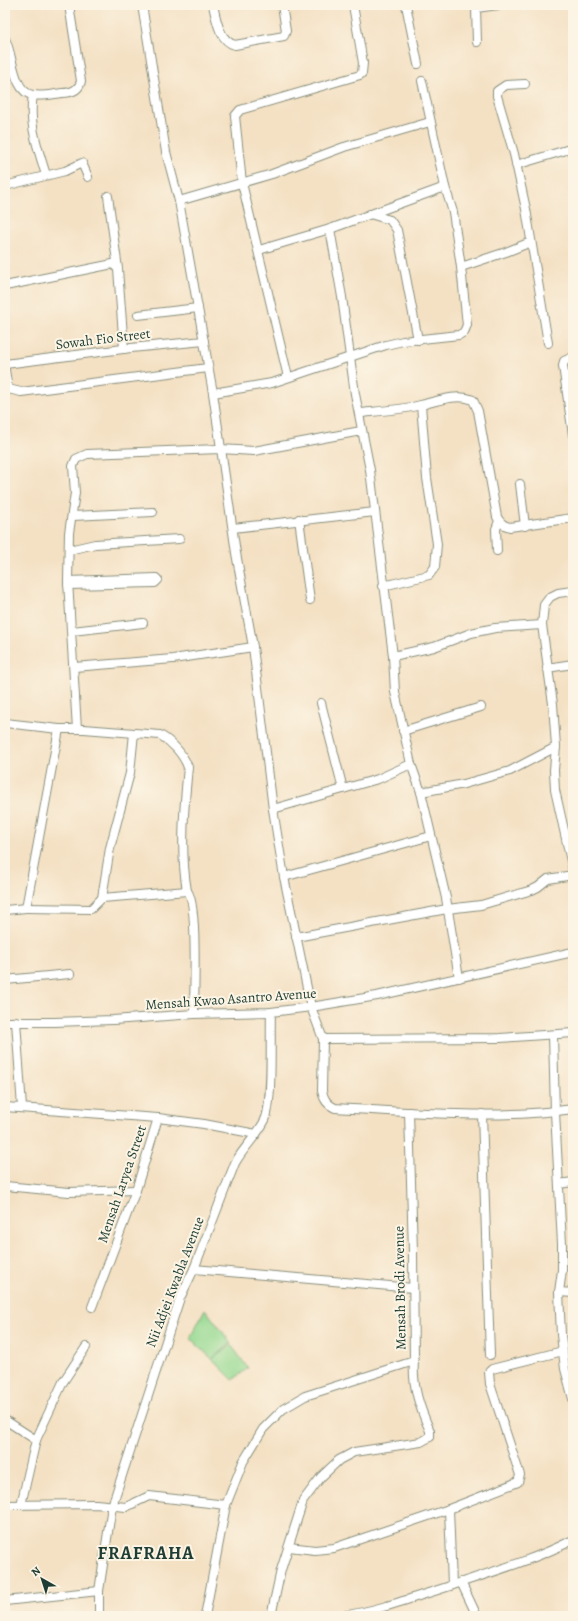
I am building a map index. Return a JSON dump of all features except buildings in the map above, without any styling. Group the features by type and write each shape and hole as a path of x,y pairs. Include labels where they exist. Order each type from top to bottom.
{"street":[{"path":"5,39 21,87 25,92 33,96 69,93 80,86 81,81 70,5"},
{"path":"142,5 166,152 179,201 213,393 220,449 253,648 273,809 284,877 311,1007 323,1039 322,1091 328,1104 335,1108 517,1115 573,1109"},
{"path":"213,5 223,37 230,44 235,45 284,36 286,30 282,5"},
{"path":"288,377 242,183 235,116 240,110 357,77 362,70 353,5"},
{"path":"406,5 418,64"},
{"path":"477,42 475,6 498,5"},
{"path":"213,393 272,383 386,345 448,337 459,335 464,332 467,325 453,212 445,187 422,81"},
{"path":"525,84 506,85 497,91 496,96 516,165 548,343"},
{"path":"33,96 30,111 33,128 46,175"},
{"path":"179,201 272,174 344,147 430,122"},
{"path":"516,165 573,148"},
{"path":"5,186 65,171 82,163 88,177"},
{"path":"259,250 330,229 445,187"},
{"path":"108,196 118,270 124,349"},
{"path":"370,214 390,220 397,230 418,340"},
{"path":"330,229 351,356 361,431 368,457 393,656 395,692 410,764 421,792 431,836 447,909 459,978"},
{"path":"461,267 531,242"},
{"path":"5,286 113,264 118,270"},
{"path":"138,315 198,308"},
{"name":"Sowah Fio Street","path":"5,364 124,349 204,341"},
{"path":"573,357 564,360 563,366 573,435"},
{"path":"5,370 8,389 21,392 208,368"},
{"path":"359,413 421,405 444,399 462,397 473,400 478,411 497,517 499,521 505,526 510,527 573,518"},
{"path":"383,586 429,575 435,568 437,544 427,478 421,405"},
{"path":"76,729 74,667 68,583 69,533 73,516 75,486 73,462 78,456 87,454 220,449 254,451 361,431"},
{"path":"520,484 525,526"},
{"path":"73,516 153,512"},
{"path":"233,528 299,519 375,512"},
{"path":"299,519 310,600"},
{"path":"497,551 496,533 499,521"},
{"path":"69,550 95,544 180,539"},
{"path":"68,583 124,582"},
{"path":"573,591 558,593 550,597 544,605 542,625 553,704 556,747 554,770 556,790 573,870"},
{"path":"72,631 143,622"},
{"path":"393,656 434,647 471,633 489,629 542,625"},
{"path":"74,667 177,659 253,648"},
{"path":"547,668 573,664"},
{"path":"321,703 343,789"},
{"path":"403,731 481,708"},
{"path":"5,723 59,729 160,735 169,740 185,760 188,767 183,812 184,870 187,891 191,895 194,926 194,1014"},
{"path":"26,908 59,729"},
{"path":"102,898 110,848 130,773 134,734"},
{"path":"421,792 464,784 510,771 556,747"},
{"path":"273,809 378,780 410,764"},
{"path":"284,877 431,836"},
{"path":"296,937 447,909 481,906 532,890 548,879 573,875"},
{"path":"5,910 26,908 90,909 102,898 187,891"},
{"name":"Mensah Kwao Asantro Avenue","path":"5,1022 54,1022 194,1014 271,1012 377,996 573,952"},
{"path":"5,980 70,974"},
{"name":"Nii Adjei Kwabla Avenue","path":"99,1616 99,1591 112,1506 177,1305 194,1269 235,1163 243,1149 266,1119 269,1103 271,1012"},
{"path":"16,1022 22,1108"},
{"path":"323,1039 448,1039 573,1033"},
{"path":"553,1035 554,1112 562,1257 558,1292 565,1369 573,1399"},
{"path":"5,1107 158,1118"},
{"name":"Mensah Brodi Avenue","path":"205,1616 226,1505 243,1462 262,1429 283,1408 305,1396 414,1361 409,1112"},
{"path":"482,1114 490,1355"},
{"name":"Mensah Laryea Street","path":"92,1308 136,1190 158,1118 204,1124 256,1134"},
{"path":"558,1184 573,1182"},
{"path":"5,1185 69,1192 136,1190"},
{"path":"194,1269 413,1288"},
{"path":"558,1292 573,1293"},
{"path":"21,1505 36,1440 63,1382 86,1347"},
{"path":"289,1546 324,1550 449,1508 518,1482 520,1475 490,1384 489,1372 492,1369 563,1351"},
{"path":"271,1616 281,1570 303,1501 320,1477 339,1460 354,1452 421,1442 430,1437 430,1431 415,1391 413,1375 414,1361"},
{"path":"5,1420 36,1440"},
{"path":"5,1505 96,1504 126,1507 149,1496 226,1505"},
{"path":"449,1508 452,1585"},
{"path":"341,1616 376,1610 536,1556 573,1540"},
{"path":"461,1582 477,1616"},
{"path":"5,1601 99,1591"}],"green space":[{"path":"205,1309 231,1343 212,1359 190,1338"},
{"path":"231,1345 248,1368 233,1380 212,1359"}],"district":[{"name":"FRAFRAHA","path":"146,1553"}]}
